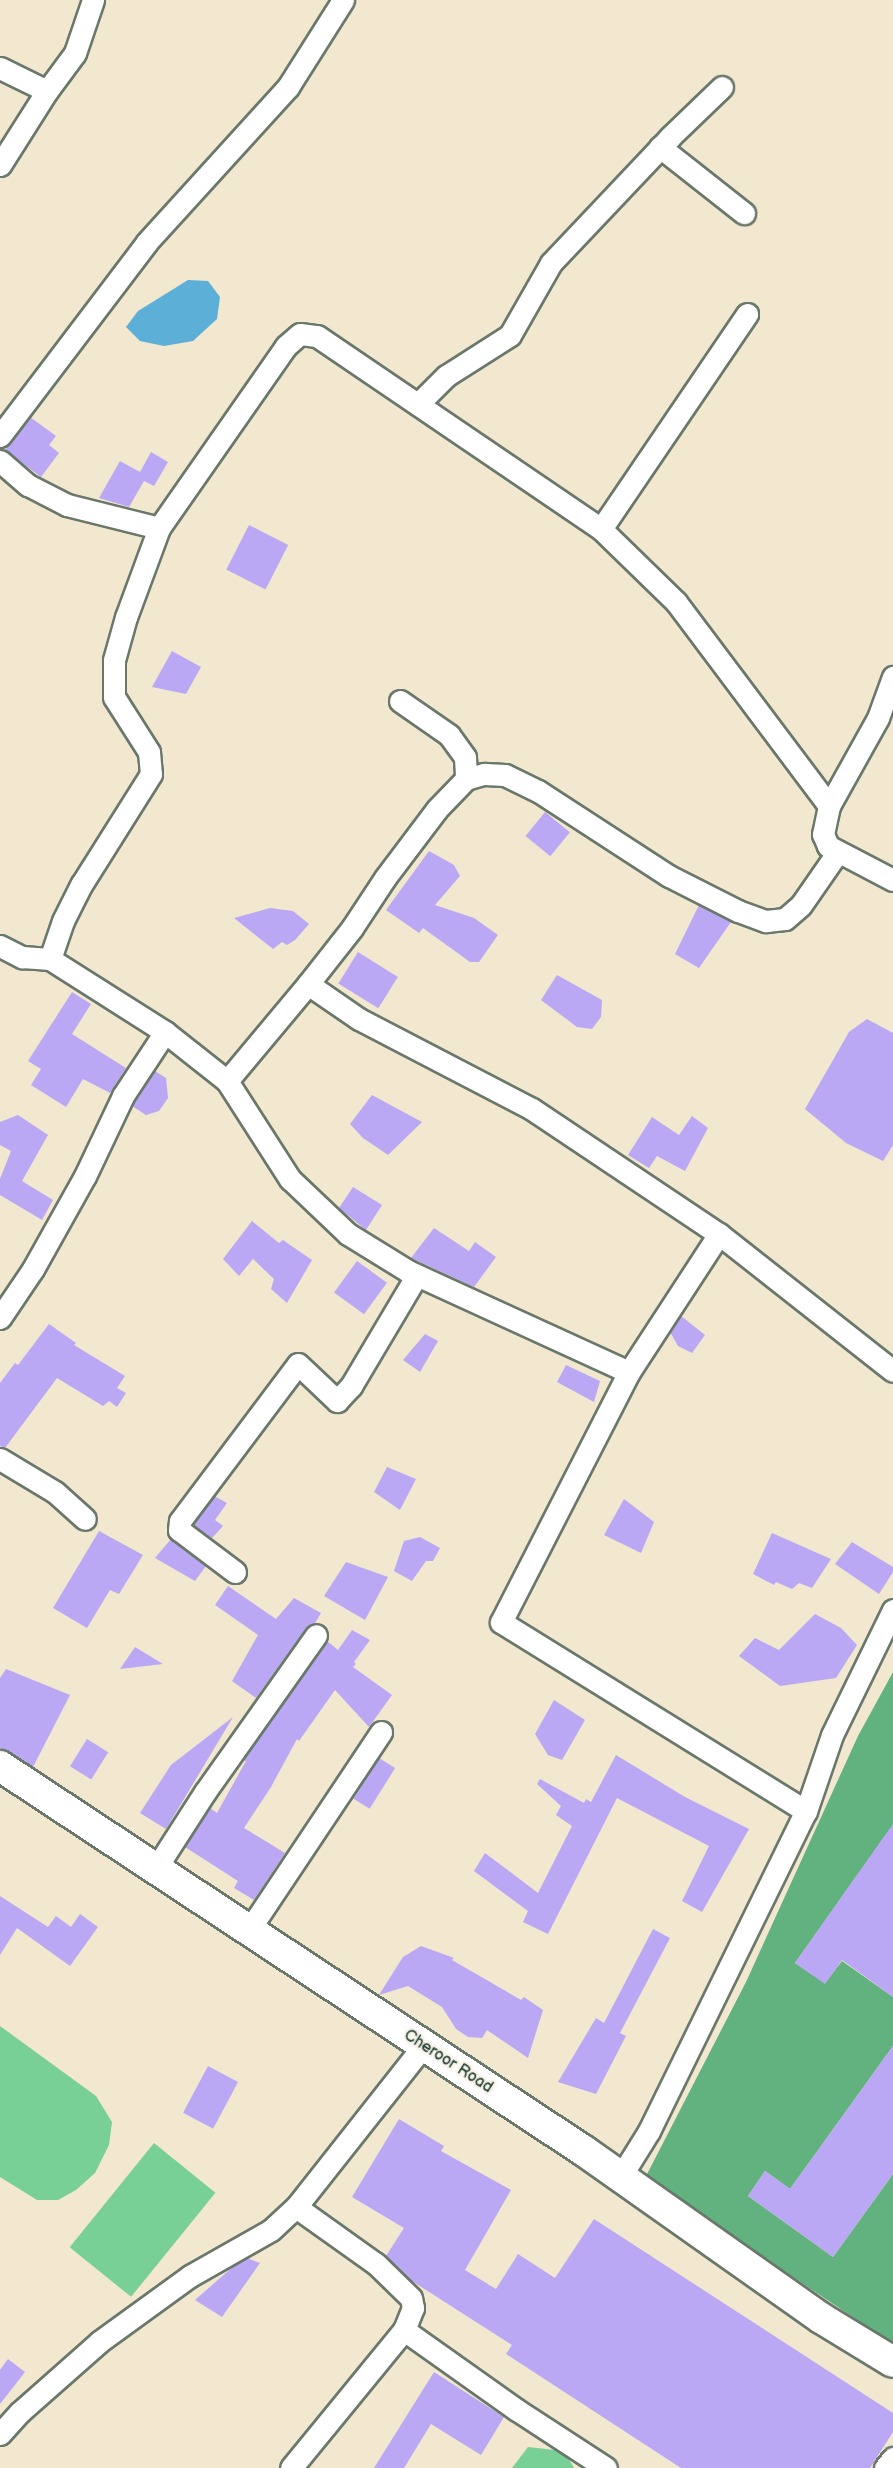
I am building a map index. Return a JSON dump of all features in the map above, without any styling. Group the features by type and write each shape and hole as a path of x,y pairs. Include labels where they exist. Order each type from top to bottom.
{"main road":[{"name":"Cheroor Road","path":"0,1766 621,2176 813,2312 893,2362"}],"street":[{"path":"0,165 46,91 75,53 93,0"},
{"path":"0,436 147,242 288,87 343,0"},
{"path":"0,68 46,91"},
{"path":"418,404 446,376 510,335 551,263 660,147 722,87"},
{"path":"660,147 744,213"},
{"path":"601,529 747,314"},
{"path":"50,959 63,921 81,885 151,774 149,752 114,697 114,660 126,617 159,528 286,346 300,334 317,336 601,529 676,602 829,806"},
{"path":"0,461 28,485 68,505 159,528"},
{"path":"893,677 878,718 829,806 823,834 828,846 837,853 893,880"},
{"path":"400,701 449,735 465,756 466,779"},
{"path":"227,1081 352,928 385,878 437,810 466,779 484,774 505,775 538,791 669,876 738,911 766,921 785,919 801,905 837,853"},
{"path":"0,946 22,957 50,959 165,1032 227,1081 290,1179 348,1234 417,1275 629,1372"},
{"path":"308,984 359,1019 532,1109 719,1234 893,1371"},
{"path":"0,1318 33,1269 85,1176 123,1096 165,1032"},
{"path":"719,1234 629,1372 501,1622 806,1811"},
{"path":"235,1572 178,1530 180,1521 298,1364 337,1401 344,1394 417,1275"},
{"path":"0,1459 55,1492 85,1519"},
{"path":"621,2176 649,2131 806,1811 832,1735 893,1610"},
{"path":"156,1868 205,1792 316,1635"},
{"path":"249,1930 381,1732"},
{"path":"0,2433 20,2412 99,2342 190,2276 271,2230 296,2207 423,2046"},
{"path":"291,2468 404,2330 413,2308 411,2298 376,2264 296,2207"},
{"path":"404,2330 517,2410 606,2468"},
{"path":"885,2468 893,2458"}],"green space":[{"path":"893,1672 893,1837 887,1833 795,1963 825,1983 842,1961 893,1997 893,2046 790,2189 765,2171 748,2196 833,2257 893,2174 893,2344 645,2178 746,1982 858,1736"},
{"path":"0,2026 96,2096 112,2122 109,2145 95,2173 76,2190 58,2200 37,2200 0,2177"},
{"path":"154,2143 215,2193 131,2297 70,2247"},
{"path":"528,2447 564,2451 574,2468 512,2468"}],"water":[{"path":"188,280 208,281 220,297 217,319 193,341 164,346 140,341 126,327 138,311"}],"building":[{"path":"30,417 56,436 49,445 59,453 41,477 5,450"},
{"path":"151,452 168,462 154,486 144,481 129,507 99,498 120,461 140,472"},
{"path":"249,525 288,545 266,590 226,570"},
{"path":"172,651 201,667 186,694 152,687"},
{"path":"545,812 570,832 550,856 525,836"},
{"path":"429,851 454,865 460,876 435,905 474,918 498,935 479,962 470,962 423,928 419,933 386,910"},
{"path":"699,905 731,922 699,968 675,954"},
{"path":"270,908 293,911 309,924 295,940 287,945 282,942 273,949 234,918"},
{"path":"358,952 398,977 378,1008 338,983"},
{"path":"557,975 602,1000 601,1017 592,1029 577,1027 541,1000"},
{"path":"72,992 91,1004 72,1034 126,1068 110,1093 83,1079 66,1107 31,1085 41,1069 28,1061"},
{"path":"867,1019 893,1033 893,1145 883,1161 846,1143 805,1109 849,1032"},
{"path":"155,1071 166,1078 168,1098 159,1111 146,1115 132,1106"},
{"path":"372,1095 422,1122 388,1155 363,1138 350,1124"},
{"path":"18,1115 48,1135 22,1181 53,1200 42,1220 0,1195 0,1179 11,1151 0,1145 0,1122"},
{"path":"692,1116 708,1128 685,1171 657,1156 649,1168 628,1155 652,1117 679,1135"},
{"path":"353,1187 382,1205 366,1230 339,1208"},
{"path":"252,1221 279,1243 283,1240 312,1260 287,1303 271,1289 274,1279 253,1259 239,1276 223,1259"},
{"path":"434,1228 469,1251 475,1242 496,1257 474,1287 411,1258"},
{"path":"357,1261 387,1283 364,1314 334,1293"},
{"path":"681,1316 705,1335 692,1353 678,1346 670,1332"},
{"path":"49,1324 76,1343 74,1345 125,1376 117,1388 126,1393 117,1407 109,1401 103,1406 57,1378 5,1448 0,1446 0,1383 15,1363 18,1365"},
{"path":"425,1334 438,1341 420,1372 403,1360"},
{"path":"566,1365 600,1381 594,1402 557,1382"},
{"path":"387,1467 416,1479 400,1510 374,1492"},
{"path":"214,1496 227,1503 215,1520 223,1526 212,1538 193,1525"},
{"path":"624,1499 654,1522 641,1553 604,1535"},
{"path":"99,1531 143,1555 119,1594 110,1590 87,1628 53,1608"},
{"path":"772,1533 831,1559 812,1588 799,1583 792,1589 776,1582 774,1585 753,1574"},
{"path":"420,1537 440,1548 433,1561 426,1561 412,1581 394,1571 404,1541"},
{"path":"171,1539 206,1566 195,1581 155,1558"},
{"path":"852,1542 893,1567 893,1572 879,1594 835,1564"},
{"path":"346,1562 388,1577 365,1620 324,1596"},
{"path":"228,1586 276,1619 294,1598 321,1613 315,1623 306,1628 256,1698 232,1681 258,1635 215,1605"},
{"path":"815,1614 841,1628 857,1645 836,1678 780,1686 739,1656 755,1638 779,1650"},
{"path":"352,1630 370,1640 354,1662 356,1664 353,1667 392,1695 369,1727 335,1690 299,1741 297,1739 271,1787 244,1828 285,1853 254,1900 234,1888 238,1881 185,1847 210,1808 217,1813 246,1761 243,1760 327,1641 338,1650"},
{"path":"135,1647 163,1664 120,1669"},
{"path":"6,1669 70,1695 33,1767 0,1748 0,1678"},
{"path":"554,1700 585,1720 562,1760 548,1755 535,1734"},
{"path":"233,1717 166,1829 140,1813 171,1765"},
{"path":"87,1739 108,1752 91,1779 70,1766"},
{"path":"616,1755 685,1797 749,1829 702,1912 682,1901 709,1846 617,1798 548,1934 523,1922 528,1911 474,1871 485,1853 538,1893 572,1826 556,1815 561,1806 537,1784 540,1779 584,1803 586,1799 591,1802"},
{"path":"379,1758 395,1768 370,1809 354,1799"},
{"path":"893,1824 893,1997 842,1960 825,1984 795,1963"},
{"path":"0,1896 48,1927 56,1916 71,1927 80,1914 98,1927 70,1966 17,1928 0,1955"},
{"path":"653,1929 670,1938 620,2033 626,2036 596,2094 558,2082 596,2018 604,2023"},
{"path":"421,1946 454,1958 452,1960 521,2000 524,1997 543,2010 528,2058 487,2030 482,2038 468,2037 456,2029 442,2007 408,1986 379,1995 403,1957"},
{"path":"893,2046 893,2174 833,2257 748,2196 765,2171 790,2189"},
{"path":"208,2066 238,2082 213,2129 183,2113"},
{"path":"399,2119 444,2146 441,2151 511,2190 465,2270 496,2289 518,2254 555,2278 594,2219 893,2413 893,2432 870,2468 681,2468 506,2354 512,2345 412,2281 386,2256 404,2228 352,2197"},
{"path":"247,2258 260,2263 222,2317 195,2300 235,2265"},
{"path":"8,2359 25,2372 0,2404 0,2370"},
{"path":"434,2372 504,2417 481,2455 431,2424 404,2468 374,2468"}]}
